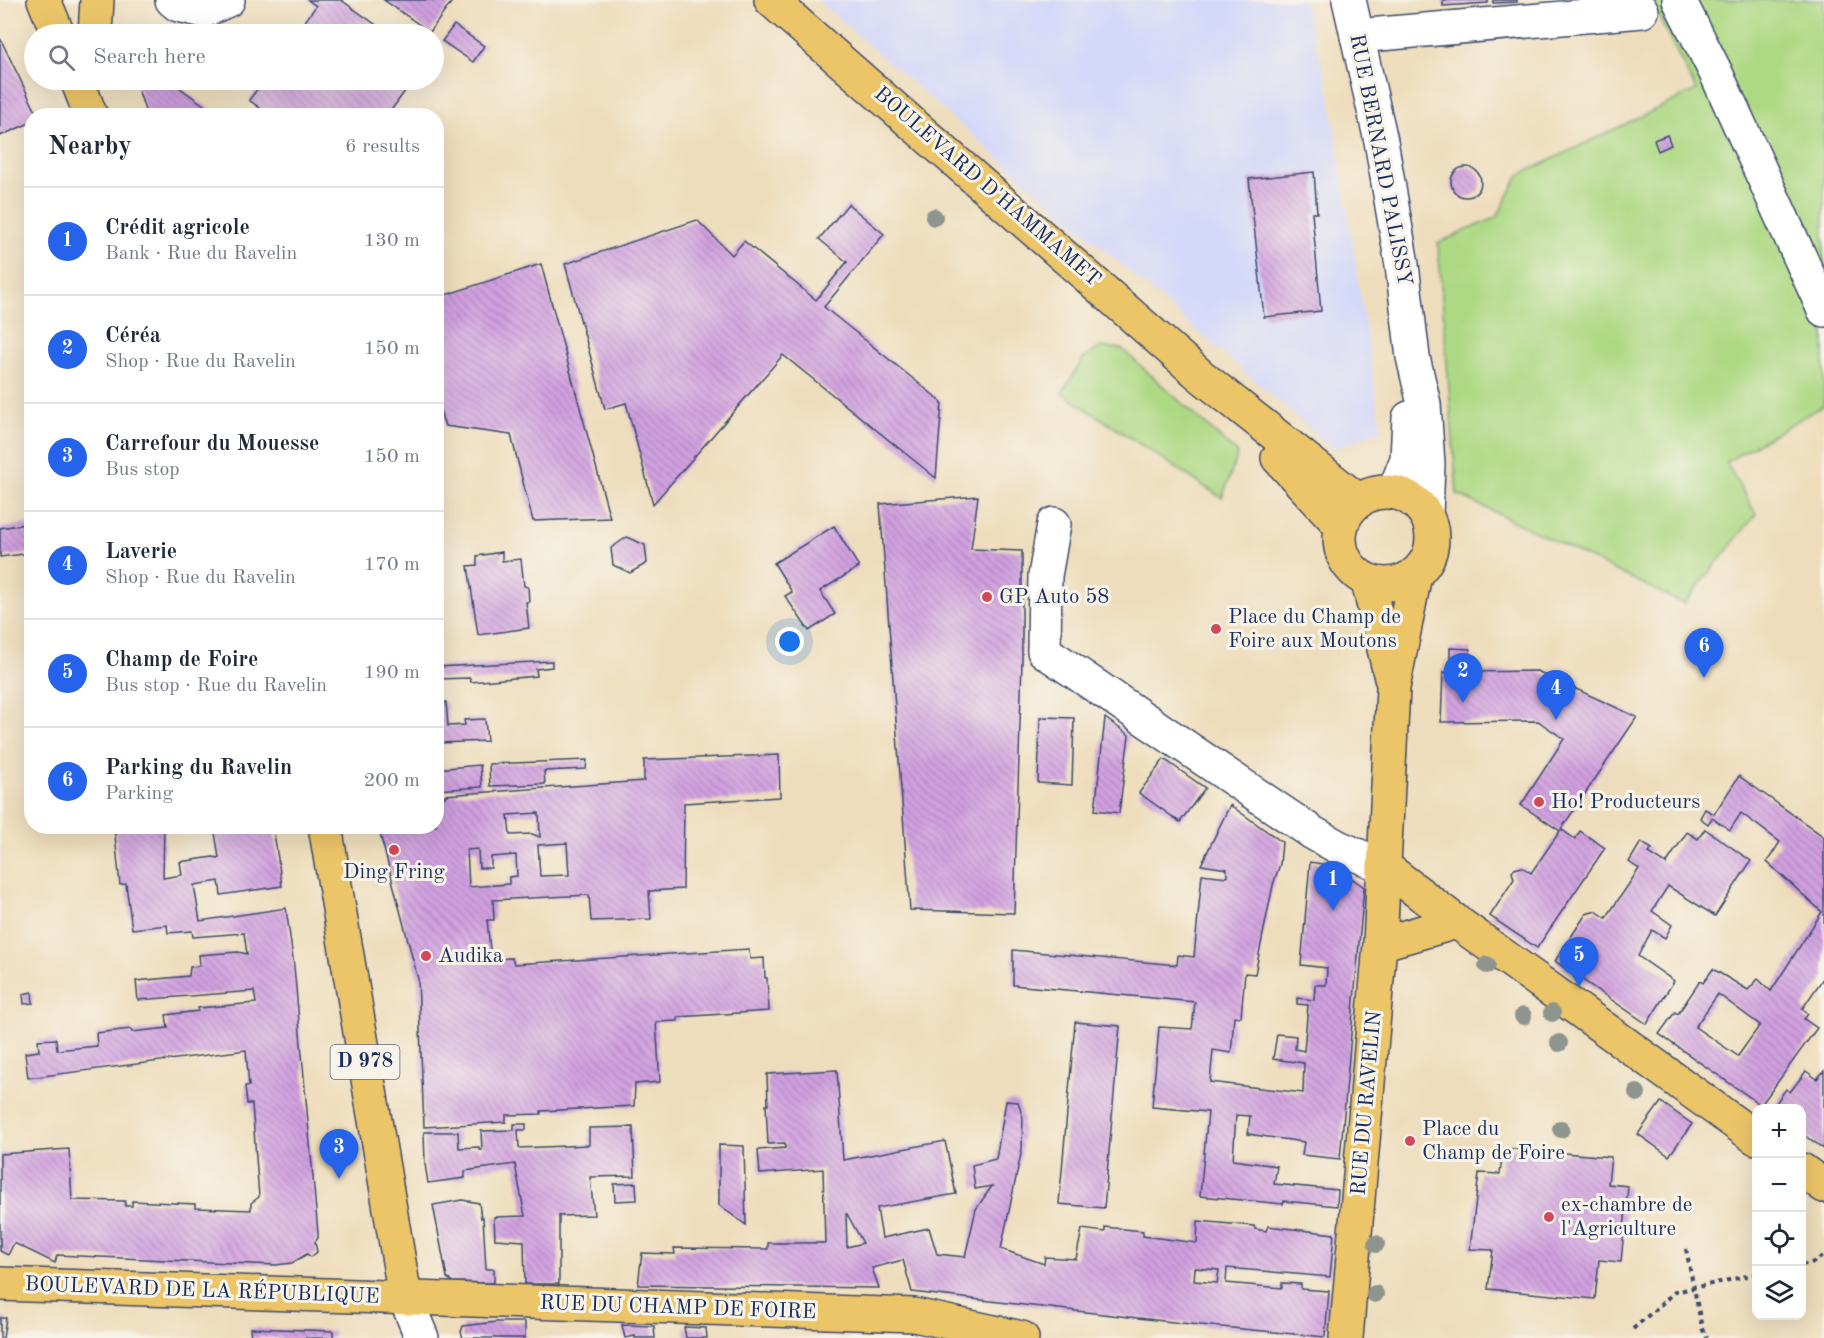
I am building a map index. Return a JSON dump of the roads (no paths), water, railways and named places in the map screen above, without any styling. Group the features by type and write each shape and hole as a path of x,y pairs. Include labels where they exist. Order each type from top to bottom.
{"main road":[{"path":"44,0 54,24"},
{"path":"96,24 97,0"},
{"name":"BOULEVARD D'HAMMAMET","path":"771,0 1201,376 1350,513"},
{"path":"81,90 89,108"},
{"path":"91,108 92,90"},
{"path":"1394,492 1407,496 1418,504 1426,515 1431,527 1432,546 1425,564 1415,575 1393,585 1380,585 1368,582 1357,575 1347,564 1339,539 1350,513 1369,495 1394,492"},
{"name":"RUE DU RAVELIN","path":"1354,1331 1380,944 1393,688 1415,575"},
{"name":"RUE DU RAVELIN","path":"1368,582 1393,688"},
{"name":"D 978","path":"326,834 405,1297"},
{"path":"1384,867 1752,1135"},
{"path":"1380,944 1457,922"},
{"path":"1806,1173 1824,1186"},
{"name":"BOULEVARD DE LA RÉPUBLIQUE","path":"14,1285 405,1297"},
{"name":"RUE DU CHAMP DE FOIRE","path":"405,1297 464,1301 914,1315 1022,1338"}],"street":[{"path":"172,0 178,5 204,10 228,0"},
{"name":"RUE BERNARD PALISSY","path":"1349,0 1383,152 1402,265 1413,357 1424,404 1428,464 1426,515"},
{"path":"1679,0 1716,74 1824,310"},
{"path":"1357,36 1642,11"},
{"name":"RUE BERNARD PALISSY","path":"1394,492 1407,459 1413,357"},
{"path":"1054,524 1045,576 1044,651 1313,834 1338,848 1384,867"},
{"path":"0,1267 14,1285"},
{"path":"405,1297 422,1338"}],"place":[{"name":"GP Auto 58","path":"987,597"},
{"name":"Place du Champ de Foire aux Moutons","path":"1216,629"},
{"name":"Parking du Ravelin","path":"1704,678"},
{"name":"Céréa","path":"1463,703"},
{"name":"Laverie","path":"1556,720"},
{"name":"Ho! Producteurs","path":"1539,802"},
{"name":"Ding Fring","path":"394,850"},
{"name":"Crédit agricole","path":"1333,911"},
{"name":"Audika","path":"426,956"},
{"name":"Champ de Foire","path":"1579,987"},
{"name":"Place du Champ de Foire","path":"1410,1141"},
{"name":"Carrefour du Mouesse","path":"339,1179"},
{"name":"ex-chambre de l'Agriculture","path":"1549,1217"}]}
